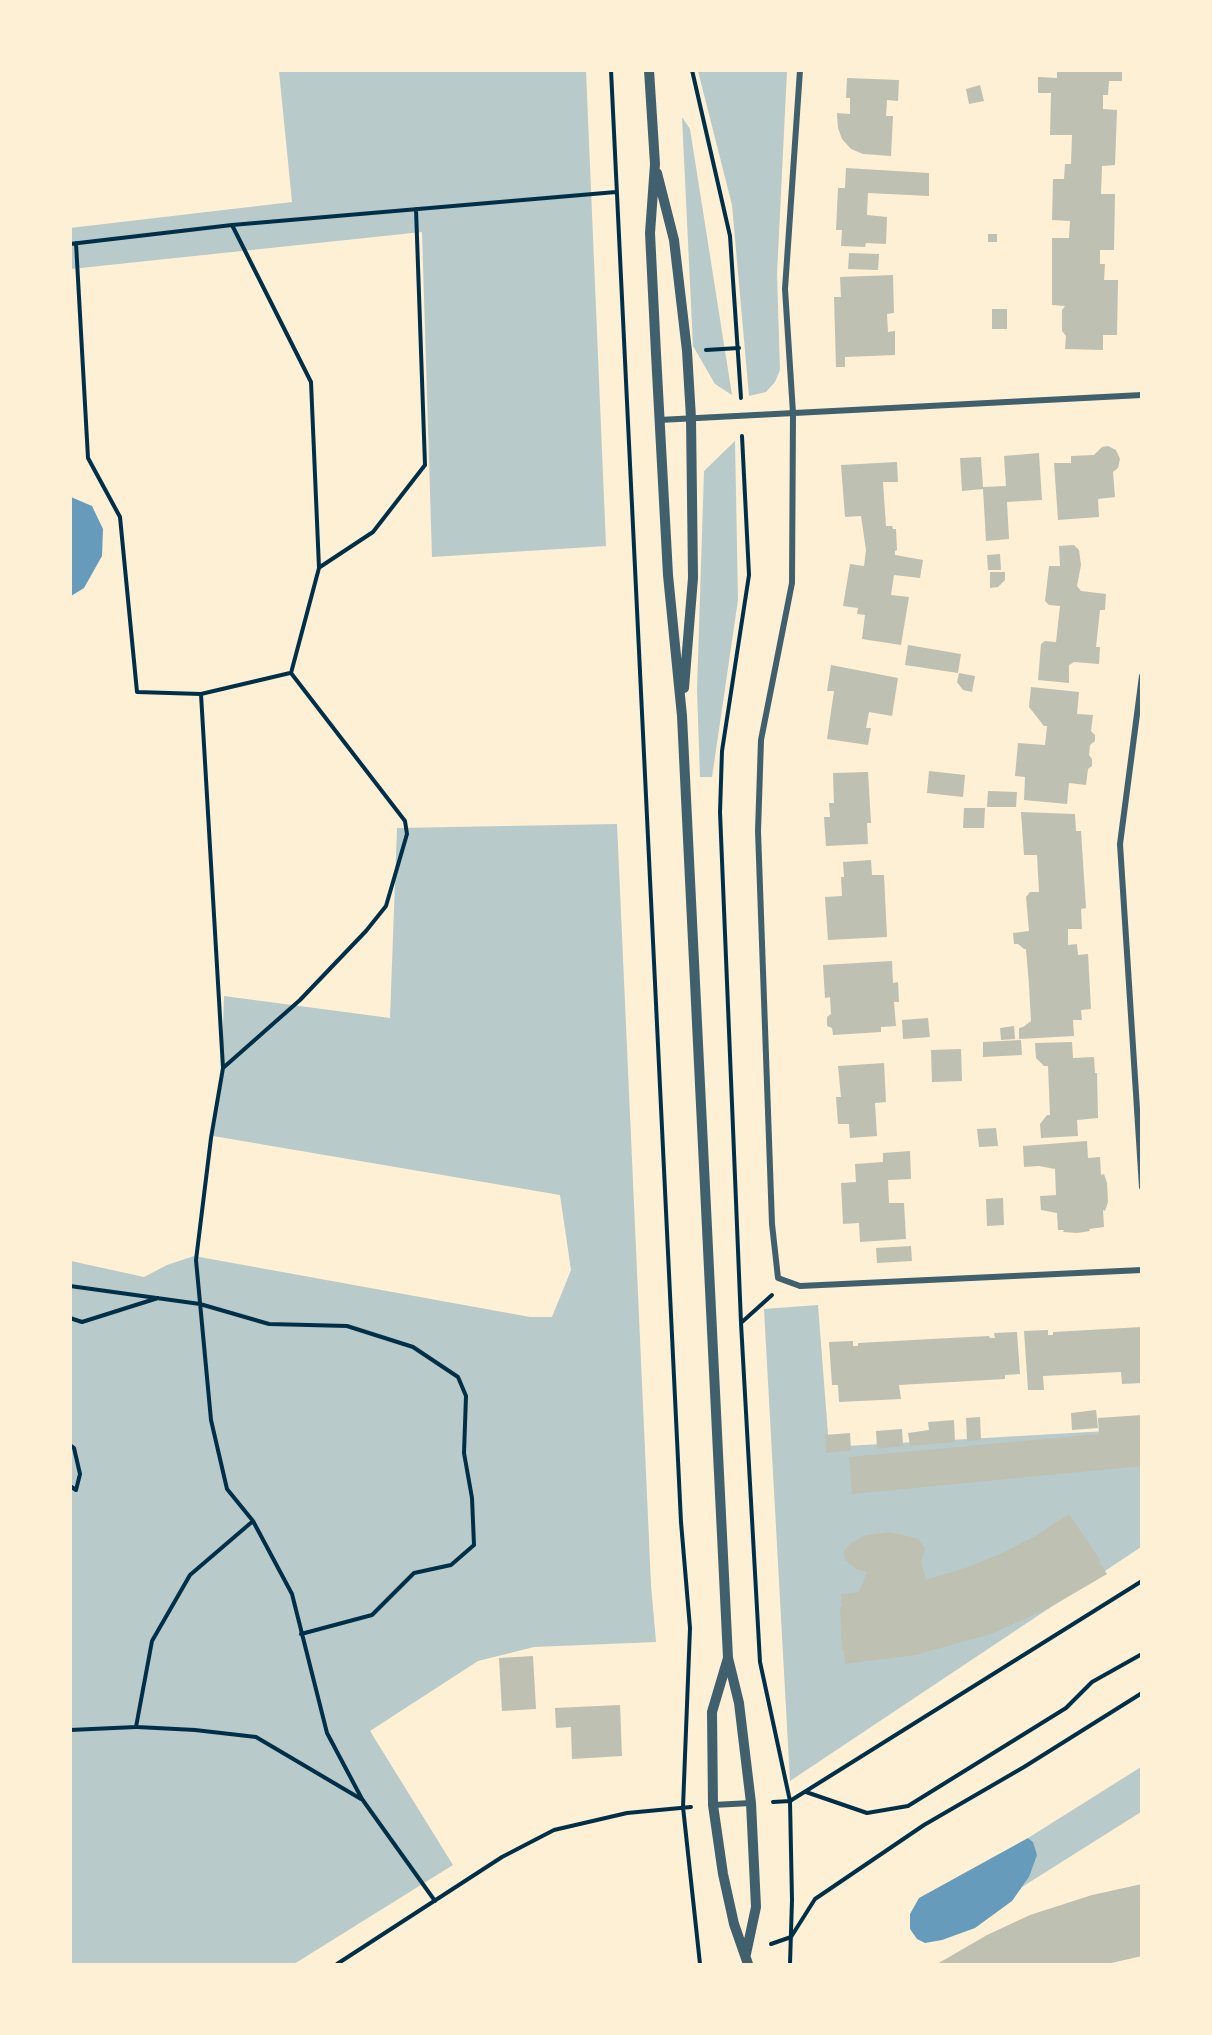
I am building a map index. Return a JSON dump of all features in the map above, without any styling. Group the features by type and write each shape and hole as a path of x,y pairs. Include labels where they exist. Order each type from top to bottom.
{"street":[{"path":"649,70 655,164 650,233 659,420 668,575 682,716 728,1658 739,1703 751,1803 756,1907 747,1959"},
{"path":"800,70 785,289 793,413 792,583 761,740 758,831 772,1224 778,1278 800,1286 1142,1270"},
{"path":"655,164 674,240 687,351 691,418 693,578 682,716"},
{"path":"659,420 1142,395"},
{"path":"1142,676 1120,844 1142,1187"},
{"path":"1132,743 1142,742"},
{"path":"728,1658 712,1712 713,1805 723,1874 738,1937 747,1959"},
{"path":"713,1805 751,1803"}],"path":[{"path":"612,70 681,1522 690,1628 683,1807 700,1965"},
{"path":"291,673 201,694 137,693 120,517 88,458 73,244 232,225 616,192"},
{"path":"319,568 373,532 425,465 416,209"},
{"path":"232,225 311,382 319,568 291,673"},
{"path":"223,1068 300,1000 366,931 386,906 407,834 405,821 291,673"},
{"path":"201,694 223,1068 196,1253 211,1420 227,1489 253,1521 292,1594 327,1733 362,1799 435,1900"},
{"path":"741,1323 787,1281"},
{"path":"70,1286 200,1304 269,1324 347,1326 413,1347 458,1377 466,1396 464,1453 472,1498 474,1545 451,1565 414,1573 372,1615 302,1634"},
{"path":"70,1318 82,1322 158,1298"},
{"path":"70,1445 74,1448 80,1474 76,1490 70,1486"},
{"path":"136,1727 152,1641 190,1575 253,1521"},
{"path":"751,1803 790,1801 806,1792 1142,1581"},
{"path":"806,1792 867,1813 908,1806 1066,1708 1092,1682 1142,1654"},
{"path":"747,1959 790,1937 815,1899 924,1825 1024,1767 1142,1693"},
{"path":"70,1730 136,1727 195,1730 256,1737 362,1799"},
{"path":"337,1965 502,1857 554,1830 627,1813 713,1805"}],"shaded area":[{"path":"279,71 586,71 606,546 432,557 422,232 71,269 70,228 292,202"},
{"path":"698,71 787,71 777,274 780,370 775,382 766,392 749,396 732,205"},
{"path":"682,117 690,129 732,395 715,384 693,346"},
{"path":"735,441 738,600 712,777 700,777 697,690 704,471"},
{"path":"617,824 651,1585 656,1642 534,1647 478,1661 370,1731 453,1865 294,1964 71,1964 71,1261 144,1277 167,1265 194,1256 530,1317 552,1317 571,1270 560,1195 213,1136 221,1085 224,996 390,1018 397,828"},
{"path":"818,1305 829,1447 1141,1429 1141,1547 790,1781 764,1309"},
{"path":"1141,1767 1141,1812 1022,1887 1029,1877 1033,1842 1028,1838"}],"water":[{"path":"71,497 92,506 103,529 102,556 84,588 71,596"},
{"path":"1028,1838 1033,1842 1037,1855 1029,1877 1012,1901 975,1928 942,1940 925,1943 917,1939 910,1929 910,1914 919,1898"}],"building":[{"path":"1057,70 1122,70 1122,81 1109,81 1108,95 1103,95 1103,109 1117,110 1115,165 1102,166 1101,194 1115,194 1114,250 1100,250 1100,264 1105,264 1104,280 1118,280 1117,335 1103,335 1103,350 1065,349 1066,336 1062,331 1062,310 1065,306 1052,305 1052,238 1069,238 1070,221 1052,220 1053,179 1064,179 1065,164 1071,164 1072,135 1050,135 1051,93 1038,93 1038,77 1057,78"},
{"path":"847,78 899,80 898,101 887,100 886,116 893,116 891,156 863,154 851,149 842,139 838,128 837,113 850,114 850,98 846,98"},
{"path":"980,85 984,101 969,104 966,89"},
{"path":"846,168 929,173 929,196 868,193 867,215 887,217 886,244 866,243 865,247 841,246 842,230 836,230 838,188 845,188"},
{"path":"988,234 997,234 997,242 988,242"},
{"path":"849,253 879,254 878,270 848,269"},
{"path":"893,275 894,313 887,314 888,332 895,331 895,355 845,357 845,367 836,367 834,297 841,297 840,277"},
{"path":"992,309 1007,309 1007,329 992,329"},
{"path":"1108,446 1116,450 1120,459 1118,468 1113,472 1115,497 1098,499 1099,517 1058,520 1054,463 1071,463 1071,456 1094,455 1102,447"},
{"path":"1039,453 1042,500 1007,502 1009,539 986,541 983,489 962,491 960,458 981,457 983,487 1006,486 1004,456"},
{"path":"897,462 898,482 883,482 886,526 896,529 897,550 895,555 923,560 920,578 894,575 891,595 909,597 901,645 862,639 865,615 857,614 858,608 843,606 850,564 864,566 866,550 861,516 845,517 841,465"},
{"path":"1074,545 1079,550 1081,565 1077,586 1081,591 1106,594 1105,610 1100,610 1096,647 1100,647 1099,664 1074,662 1069,665 1069,683 1038,680 1041,644 1045,641 1056,642 1060,606 1049,605 1045,601 1049,566 1060,566 1059,546"},
{"path":"1000,554 1001,570 988,570 987,555"},
{"path":"990,572 1005,572 1005,580 998,587 990,588"},
{"path":"908,645 961,654 958,673 905,665"},
{"path":"831,665 898,678 892,716 869,712 866,728 871,728 868,745 827,739 834,691 827,691"},
{"path":"959,673 975,676 972,692 963,690 957,682"},
{"path":"1031,687 1079,692 1077,714 1093,715 1091,731 1095,735 1095,741 1090,745 1089,755 1092,759 1092,766 1088,769 1086,785 1069,783 1067,804 1024,800 1025,777 1015,776 1018,743 1045,745 1047,726 1044,726 1029,707"},
{"path":"929,771 965,775 963,797 927,793"},
{"path":"868,772 871,823 867,823 868,844 826,846 824,817 830,817 829,803 834,803 833,773"},
{"path":"988,791 1017,792 1016,807 987,807"},
{"path":"964,808 985,808 984,828 963,828"},
{"path":"1021,812 1075,814 1076,831 1081,831 1086,908 1081,909 1082,929 1068,929 1068,945 1077,944 1078,955 1088,954 1091,1009 1081,1010 1082,1020 1073,1020 1074,1036 1019,1039 1019,1028 1031,1021 1029,985 1026,949 1014,944 1013,933 1029,931 1026,897 1030,892 1039,892 1037,855 1024,855"},
{"path":"871,860 872,875 884,875 887,937 828,940 825,897 842,896 843,862"},
{"path":"892,961 893,983 898,982 899,1002 894,1002 896,1026 881,1027 881,1032 833,1035 832,1028 827,1026 827,1017 831,1014 830,997 825,998 823,965"},
{"path":"928,1018 930,1037 903,1039 902,1020"},
{"path":"1014,1026 1015,1039 1001,1040 1000,1028"},
{"path":"1021,1040 1022,1055 983,1057 983,1042"},
{"path":"1072,1042 1073,1058 1094,1057 1095,1073 1097,1073 1098,1118 1077,1120 1078,1136 1041,1138 1040,1124 1047,1115 1050,1115 1048,1066 1044,1066 1036,1058 1035,1043"},
{"path":"961,1049 962,1081 932,1082 931,1050"},
{"path":"884,1063 886,1102 875,1103 877,1136 850,1138 849,1124 838,1124 836,1097 841,1097 838,1066"},
{"path":"996,1128 998,1146 979,1147 977,1129"},
{"path":"1087,1141 1088,1158 1100,1157 1101,1175 1104,1174 1107,1183 1108,1202 1105,1211 1103,1210 1104,1227 1077,1233 1063,1232 1064,1230 1058,1230 1057,1213 1041,1210 1040,1196 1056,1195 1055,1169 1039,1166 1024,1167 1023,1146"},
{"path":"910,1151 911,1179 888,1180 889,1203 904,1203 906,1239 860,1242 859,1223 843,1224 841,1183 856,1182 855,1164 883,1162 883,1153"},
{"path":"1003,1198 1004,1225 987,1226 986,1199"},
{"path":"911,1246 912,1261 877,1263 876,1248"},
{"path":"1142,1327 1142,1383 1122,1384 1121,1372 1043,1376 1044,1390 1028,1390 1024,1331 1048,1330 1048,1335 1053,1335 1053,1332"},
{"path":"1017,1332 1020,1374 1005,1375 1005,1379 899,1385 901,1399 839,1402 838,1385 832,1385 829,1342 853,1341 853,1346 858,1346 858,1343 989,1336 995,1338 994,1333"},
{"path":"1096,1410 1098,1428 1072,1430 1071,1413"},
{"path":"1142,1415 1142,1466 852,1494 849,1457 1099,1434 1098,1418"},
{"path":"980,1417 981,1440 967,1441 966,1418"},
{"path":"954,1420 955,1442 910,1446 908,1433 929,1430 928,1422"},
{"path":"902,1429 903,1446 877,1449 876,1431"},
{"path":"850,1433 851,1450 826,1453 825,1435"},
{"path":"1069,1514 1101,1561 1099,1562 1107,1574 1049,1608 991,1634 915,1655 845,1664 844,1650 842,1651 841,1594 859,1592 867,1572 856,1569 845,1560 844,1551 852,1542 867,1535 890,1532 919,1539 925,1549 921,1561 926,1580 1000,1554 1037,1535"},
{"path":"533,1656 536,1709 502,1711 499,1658"},
{"path":"620,1705 622,1756 572,1759 571,1727 556,1728 555,1708"},
{"path":"1142,1884 1142,1956 1107,1964 937,1964 987,1935 1030,1915 1092,1895"}]}
